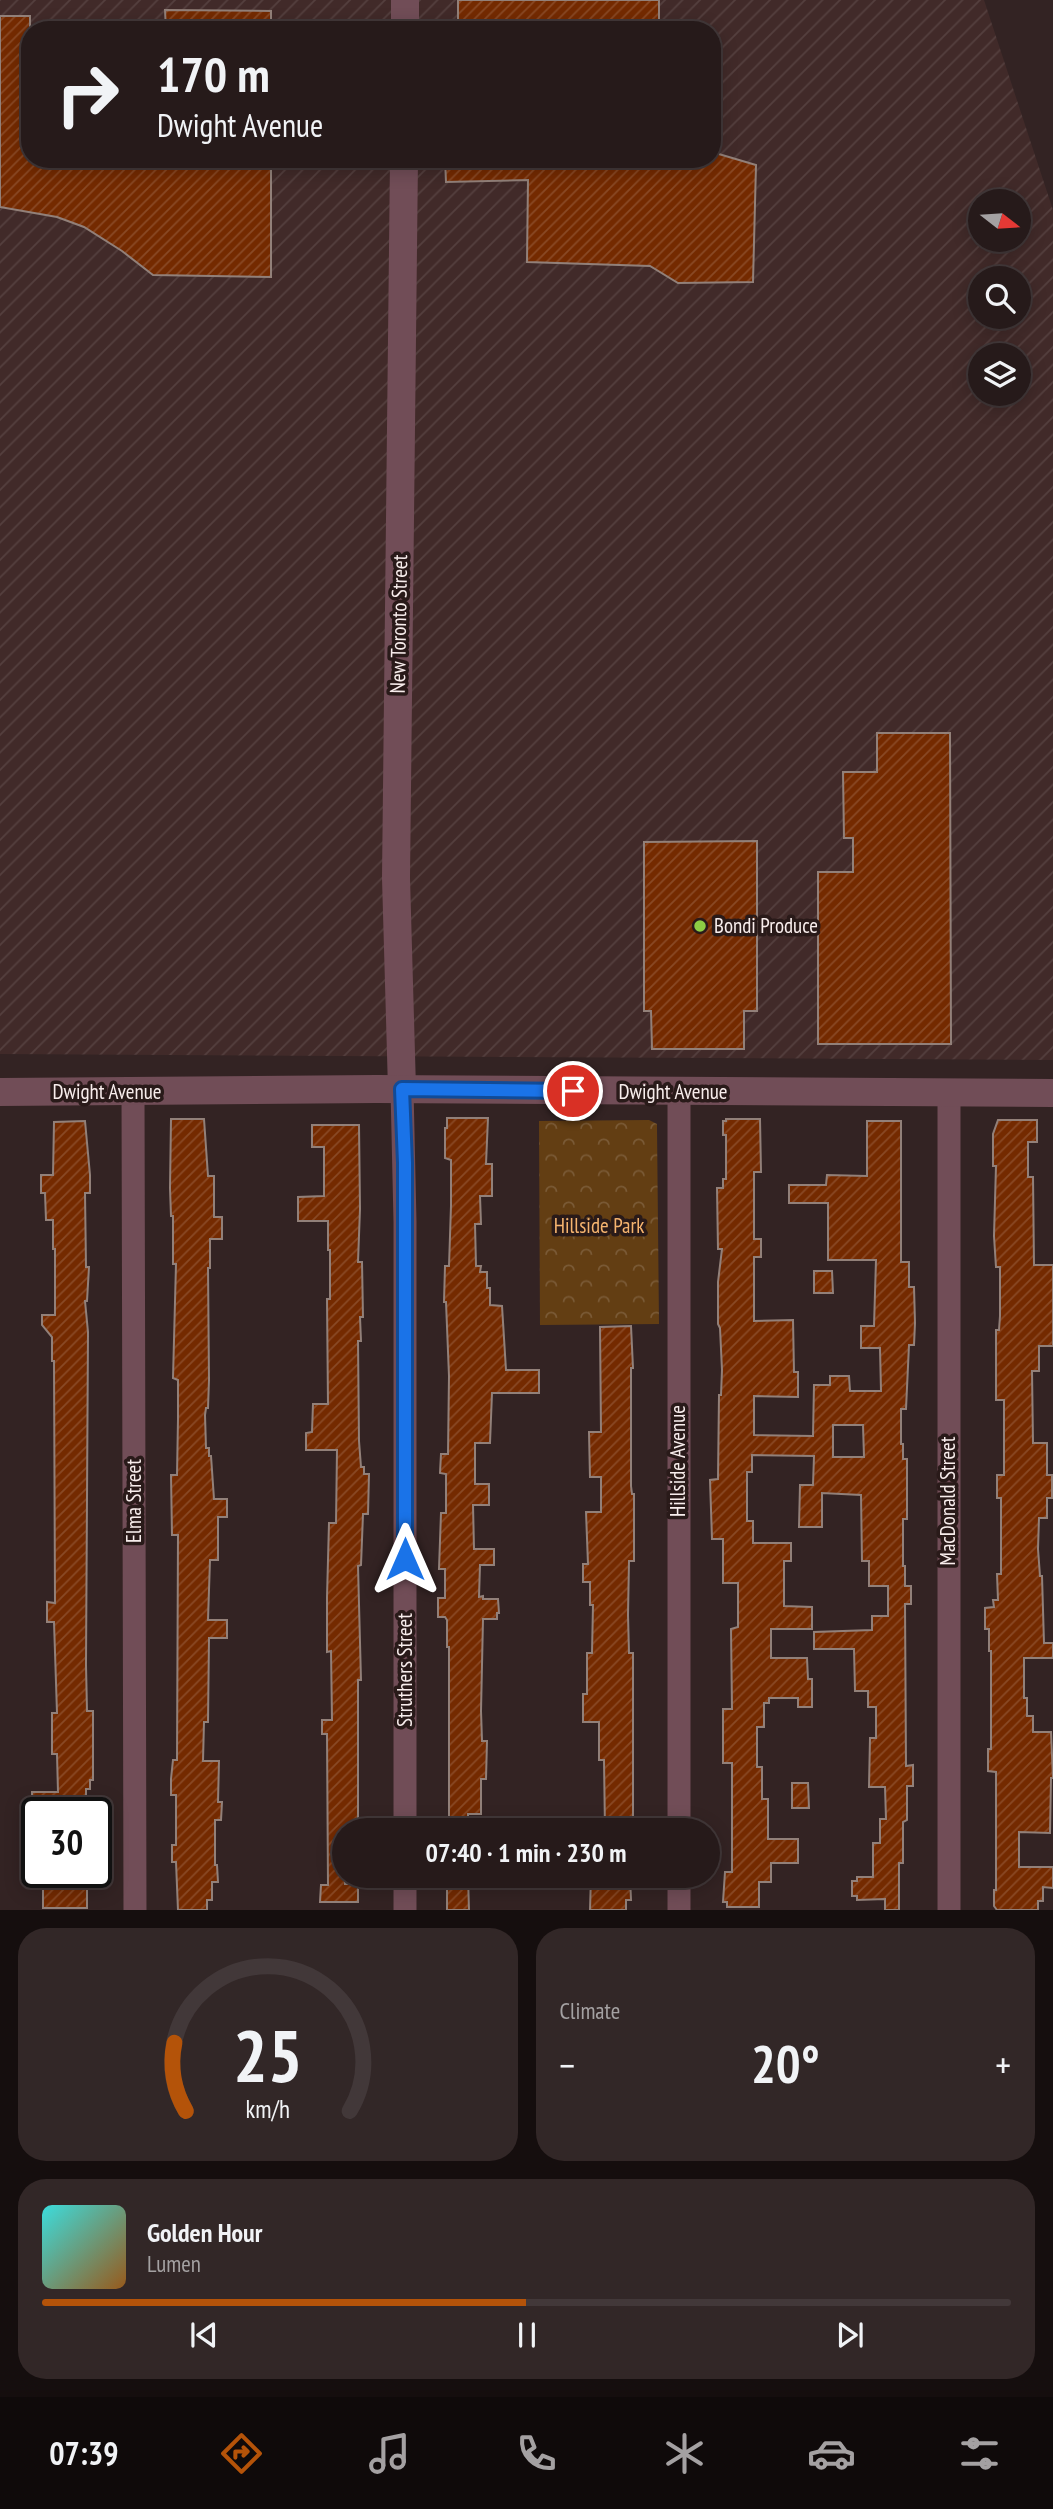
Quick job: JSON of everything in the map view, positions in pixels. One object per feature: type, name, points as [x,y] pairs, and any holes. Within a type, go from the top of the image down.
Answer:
[{"type":"street","points":[[405,0],[405,21]]},
{"type":"street","name":"New Toronto Street","points":[[402,1089],[396,878],[404,168]]},
{"type":"street","name":"Dwight Avenue","points":[[0,1092],[402,1089],[1053,1093]]},
{"type":"street","name":"Struthers Street","points":[[402,1089],[405,1163],[405,1818]]},
{"type":"street","name":"Elma Street","points":[[133,1092],[135,1910]]},
{"type":"street","name":"Hillside Avenue","points":[[679,1092],[679,1818]]},
{"type":"street","name":"MacDonald Street","points":[[949,1092],[949,1910]]},
{"type":"street","points":[[405,1888],[405,1910]]},
{"type":"street","points":[[679,1888],[679,1910]]},
{"type":"shaded area","points":[[0,0],[984,0],[1053,210],[1053,1060],[0,1054]]},
{"type":"green space","name":"Hillside Park","points":[[649,1120],[657,1124],[659,1324],[540,1325],[539,1121]]},
{"type":"building","points":[[458,0],[659,0],[659,21],[458,21]]},
{"type":"building","points":[[165,10],[271,11],[271,21],[166,21]]},
{"type":"building","points":[[0,16],[30,16],[30,21],[21,21],[21,168],[271,168],[271,277],[153,275],[84,227],[57,217],[0,207]]},
{"type":"building","points":[[721,155],[756,165],[753,282],[678,283],[650,266],[527,262],[528,180],[446,182],[445,168],[721,168]]},
{"type":"building","points":[[877,733],[950,733],[951,1044],[818,1044],[818,872],[853,872],[853,838],[844,838],[843,772],[877,772]]},
{"type":"building","name":"Bondi Produce","points":[[757,841],[757,1011],[744,1011],[744,1049],[652,1049],[651,1011],[644,1011],[644,842]]},
{"type":"building","points":[[447,1118],[488,1118],[486,1164],[492,1164],[492,1196],[480,1196],[481,1224],[475,1224],[476,1266],[481,1266],[480,1272],[487,1272],[490,1305],[502,1306],[506,1370],[539,1370],[539,1393],[492,1393],[490,1443],[475,1443],[475,1484],[489,1484],[489,1505],[473,1505],[474,1549],[494,1549],[494,1565],[480,1565],[479,1597],[498,1599],[499,1613],[497,1619],[483,1619],[481,1711],[482,1741],[487,1741],[486,1779],[481,1779],[481,1814],[468,1814],[468,1818],[449,1818],[449,1647],[447,1620],[445,1617],[438,1617],[438,1598],[445,1598],[445,1569],[439,1569],[441,1513],[446,1513],[446,1474],[440,1473],[441,1454],[448,1454],[449,1376],[444,1302],[445,1266],[449,1266],[451,1160],[445,1158]]},
{"type":"building","points":[[171,1119],[204,1119],[208,1176],[214,1176],[214,1217],[222,1217],[222,1239],[210,1239],[209,1380],[208,1408],[205,1415],[206,1448],[209,1448],[211,1456],[214,1499],[227,1499],[227,1517],[218,1517],[218,1560],[210,1560],[208,1620],[227,1620],[227,1638],[209,1638],[208,1722],[204,1722],[203,1761],[219,1761],[218,1802],[222,1802],[221,1820],[215,1820],[215,1865],[218,1882],[212,1882],[212,1900],[207,1900],[207,1910],[178,1910],[176,1862],[172,1862],[172,1845],[176,1845],[176,1795],[171,1795],[171,1779],[173,1760],[177,1760],[178,1535],[172,1535],[171,1475],[177,1475],[178,1380],[173,1378],[176,1264],[173,1264],[170,1188]]},
{"type":"building","points":[[760,1119],[761,1172],[754,1172],[754,1239],[761,1239],[761,1257],[754,1257],[754,1321],[793,1320],[794,1372],[798,1372],[798,1397],[754,1396],[754,1435],[813,1436],[814,1385],[830,1385],[830,1376],[849,1376],[850,1391],[881,1391],[880,1348],[861,1348],[861,1326],[874,1326],[876,1260],[828,1260],[828,1203],[789,1203],[789,1185],[826,1185],[827,1175],[867,1176],[867,1121],[901,1121],[901,1262],[909,1262],[909,1287],[914,1287],[915,1323],[914,1345],[909,1345],[906,1409],[901,1409],[901,1444],[903,1459],[907,1459],[907,1519],[903,1519],[903,1566],[905,1586],[911,1586],[911,1604],[905,1604],[906,1766],[913,1765],[913,1786],[907,1786],[907,1820],[903,1822],[903,1863],[899,1863],[899,1910],[885,1910],[885,1899],[857,1900],[857,1896],[852,1896],[852,1881],[857,1881],[857,1877],[873,1877],[873,1843],[880,1843],[880,1819],[886,1819],[885,1787],[869,1787],[870,1738],[876,1738],[876,1707],[868,1707],[868,1691],[855,1691],[854,1649],[814,1649],[814,1632],[872,1630],[872,1616],[888,1616],[888,1586],[869,1586],[869,1561],[862,1561],[861,1495],[822,1493],[822,1527],[799,1527],[800,1485],[813,1485],[814,1456],[752,1455],[752,1472],[747,1472],[747,1521],[753,1521],[753,1543],[791,1543],[791,1561],[784,1561],[784,1606],[812,1607],[812,1629],[771,1629],[771,1658],[807,1658],[808,1679],[812,1679],[812,1707],[798,1707],[798,1698],[769,1698],[769,1703],[764,1703],[764,1727],[757,1727],[757,1767],[762,1767],[762,1799],[768,1799],[768,1839],[798,1839],[798,1863],[771,1863],[771,1882],[759,1882],[759,1907],[727,1907],[727,1902],[723,1902],[725,1872],[732,1872],[732,1763],[723,1763],[723,1709],[732,1709],[731,1629],[738,1627],[738,1583],[723,1583],[723,1539],[712,1539],[710,1480],[718,1479],[722,1370],[718,1282],[722,1249],[718,1249],[717,1188],[723,1188],[723,1179],[726,1179],[726,1135],[723,1135],[723,1121]],"holes":[[[833,1425],[863,1425],[864,1457],[833,1457]]]},
{"type":"building","points":[[998,1120],[1037,1120],[1037,1142],[1028,1142],[1028,1177],[1033,1177],[1034,1265],[1053,1265],[1053,1346],[1039,1346],[1039,1371],[1032,1371],[1033,1443],[1047,1443],[1047,1475],[1052,1475],[1052,1498],[1047,1498],[1047,1518],[1039,1518],[1038,1549],[1042,1576],[1044,1643],[1053,1643],[1053,1658],[1024,1658],[1027,1716],[1033,1716],[1033,1732],[1051,1732],[1053,1778],[1050,1833],[1019,1832],[1019,1867],[1053,1867],[1053,1888],[1043,1887],[1043,1901],[1038,1901],[1038,1910],[997,1910],[994,1906],[996,1772],[988,1771],[988,1749],[991,1749],[991,1651],[989,1629],[985,1629],[985,1608],[994,1607],[993,1600],[998,1600],[997,1574],[1001,1574],[1001,1498],[997,1498],[997,1475],[1004,1475],[1004,1400],[996,1400],[996,1330],[999,1330],[1000,1316],[1000,1267],[996,1267],[994,1236],[996,1166],[993,1166],[993,1134]]},
{"type":"building","points":[[85,1121],[90,1175],[90,1193],[85,1193],[86,1267],[89,1267],[85,1301],[88,1332],[86,1665],[87,1711],[93,1711],[93,1780],[90,1780],[90,1789],[86,1789],[86,1797],[32,1797],[32,1792],[58,1792],[57,1754],[52,1754],[52,1713],[57,1713],[54,1622],[47,1622],[47,1602],[55,1603],[54,1361],[52,1337],[42,1325],[42,1315],[55,1315],[55,1249],[53,1220],[46,1220],[45,1193],[41,1193],[41,1175],[53,1175],[54,1122]]},
{"type":"building","points":[[312,1125],[359,1125],[358,1262],[362,1262],[363,1317],[360,1317],[361,1341],[358,1341],[359,1441],[361,1467],[364,1467],[364,1474],[369,1474],[368,1514],[363,1514],[361,1565],[358,1566],[361,1680],[358,1680],[358,1818],[332,1818],[332,1888],[358,1888],[358,1902],[320,1902],[321,1885],[328,1885],[327,1734],[322,1734],[322,1720],[332,1720],[331,1651],[327,1652],[327,1597],[329,1523],[336,1523],[337,1450],[306,1450],[306,1433],[312,1432],[313,1404],[328,1404],[328,1221],[298,1221],[298,1197],[324,1196],[324,1147],[312,1147]]},
{"type":"building","points":[[814,1271],[832,1271],[833,1293],[814,1293]]},
{"type":"building","points":[[631,1326],[634,1561],[629,1561],[628,1615],[629,1653],[633,1653],[633,1818],[605,1818],[604,1760],[599,1760],[599,1722],[583,1722],[583,1694],[587,1694],[587,1653],[592,1653],[593,1605],[590,1605],[590,1582],[583,1582],[583,1564],[588,1564],[586,1512],[601,1512],[601,1477],[590,1477],[589,1432],[601,1432],[600,1327]]},
{"type":"building","points":[[792,1783],[808,1783],[809,1808],[792,1808]]},
{"type":"building","points":[[43,1888],[87,1888],[87,1908],[43,1908]]},
{"type":"building","points":[[447,1888],[468,1888],[469,1910],[447,1910]]},
{"type":"building","points":[[591,1888],[630,1888],[631,1900],[626,1900],[626,1910],[590,1910]]},
{"type":"place","name":"Bondi Produce","points":[[700,926]]},
{"type":"route","points":[[405,1559],[405,1163],[402,1089],[573,1091]]}]
